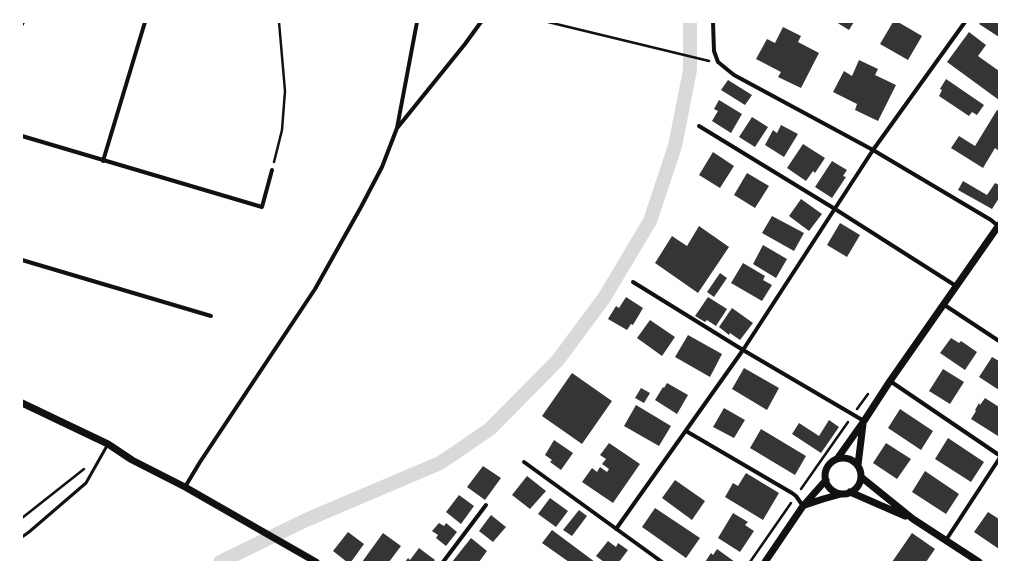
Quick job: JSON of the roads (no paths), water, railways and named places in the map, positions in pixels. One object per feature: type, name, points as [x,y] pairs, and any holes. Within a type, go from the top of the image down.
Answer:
[{"type":"street","points":[[103,161],[145,22]]},
{"type":"street","points":[[185,487],[315,289],[382,166],[398,128],[417,22]]},
{"type":"street","points":[[398,128],[481,22]]},
{"type":"street","points":[[713,22],[714,51],[718,62],[734,75],[873,150],[999,225],[837,459]]},
{"type":"street","points":[[616,529],[743,350],[873,150],[965,22]]},
{"type":"street","points":[[699,126],[835,209],[956,286]]},
{"type":"street","points":[[22,136],[262,207],[272,170]]},
{"type":"street","points":[[22,260],[211,316]]},
{"type":"street","points":[[633,282],[743,350],[864,421]]},
{"type":"street","points":[[943,304],[999,342]]},
{"type":"street","points":[[890,381],[999,455]]},
{"type":"street","points":[[22,403],[108,444],[132,460],[185,487],[314,562]]},
{"type":"street","points":[[858,465],[864,421]]},
{"type":"street","points":[[686,431],[792,493],[803,506]]},
{"type":"street","points":[[803,506],[847,493],[854,490],[858,486],[861,477],[860,469],[858,465],[849,458],[837,459],[829,465],[825,475],[828,486],[832,490],[838,493],[847,493],[912,519]]},
{"type":"street","points":[[946,540],[999,459]]},
{"type":"street","points":[[524,462],[662,562]]},
{"type":"street","points":[[861,477],[912,519],[979,562]]},
{"type":"street","points":[[765,562],[803,506],[826,480]]},
{"type":"street","points":[[443,562],[486,505]]},
{"type":"lane","points":[[22,537],[86,483],[108,444]]},
{"type":"waterway","points":[[220,562],[306,520],[440,463],[490,429],[558,360],[604,298],[650,221],[675,146],[690,70],[690,22]]}]
